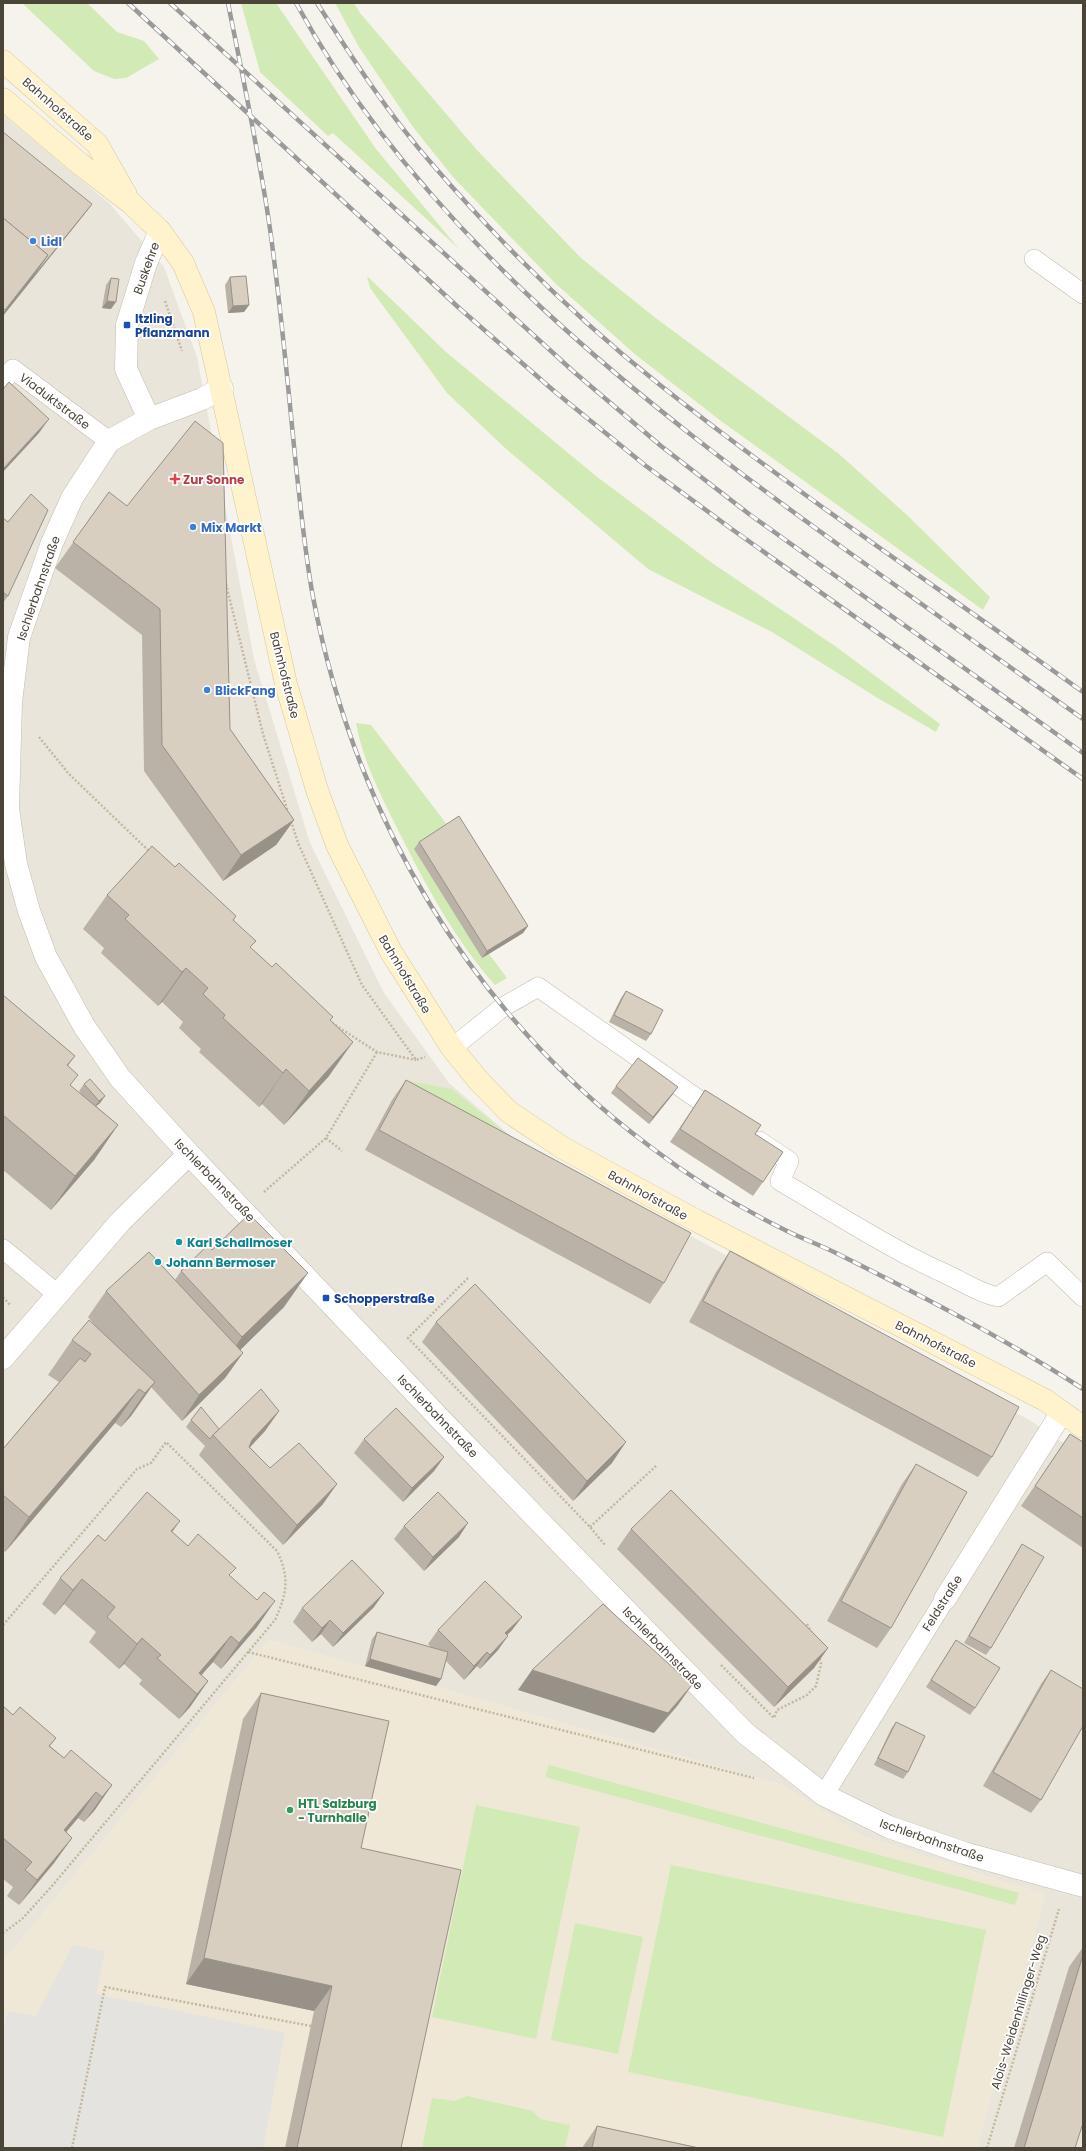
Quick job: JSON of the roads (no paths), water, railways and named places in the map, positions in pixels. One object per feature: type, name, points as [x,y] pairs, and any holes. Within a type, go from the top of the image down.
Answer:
[{"type":"main road","name":"Bahnhofstraße","points":[[3,61],[97,144],[131,203]]},
{"type":"main road","name":"Bahnhofstraße","points":[[3,99],[80,164],[131,203],[160,231],[183,263],[204,312],[222,388],[286,684],[317,790],[337,845],[390,952],[452,1048],[478,1080],[509,1112],[562,1148],[697,1221],[1038,1397],[1083,1426]]},
{"type":"street","name":"Buskehre","points":[[149,419],[126,369],[127,326],[146,263],[160,231]]},
{"type":"street","name":"Ischlerbahnstraße","points":[[222,388],[202,399],[149,419],[109,441],[72,498],[52,543],[19,637],[7,698],[8,808],[16,864],[29,911],[46,957],[84,1026],[120,1078],[189,1154],[445,1424],[745,1733],[824,1795],[888,1827],[964,1853],[1075,1884]]},
{"type":"street","points":[[3,1358],[120,1222],[189,1154]]},
{"type":"street","name":"Feldstraße","points":[[945,1599],[1062,1412]]},
{"type":"lane","points":[[1034,259],[1083,294]]},
{"type":"lane","name":"Viaduktstraße","points":[[3,381],[13,369],[109,441]]},
{"type":"lane","points":[[452,1048],[503,1007],[538,987],[660,1074],[789,1161],[780,1181],[923,1264],[986,1295],[998,1297],[1047,1262],[1083,1297]]},
{"type":"lane","points":[[3,1249],[57,1294]]},
{"type":"lane","name":"Feldstraße","points":[[824,1795],[945,1599]]},
{"type":"railway","points":[[128,3],[458,307],[554,391],[646,466],[733,530],[1083,779]]},
{"type":"railway","points":[[170,3],[574,372],[661,446],[749,514],[1083,753]]},
{"type":"railway","points":[[228,3],[266,201],[281,317],[303,532],[313,597],[332,678],[358,757],[391,833],[430,905],[476,973],[529,1036],[587,1095],[668,1160],[718,1193],[752,1213],[793,1234],[836,1253],[930,1301],[1023,1352],[1083,1389]]},
{"type":"railway","points":[[296,3],[347,86],[406,165],[471,238],[542,308],[616,374],[693,436],[850,553],[1083,719]]},
{"type":"railway","points":[[317,3],[386,106],[416,145],[485,223],[570,308],[629,360],[764,465],[1083,692]]},
{"type":"place","name":"Lidl","points":[[33,241]]},
{"type":"place","name":"Itzling Pflanzmann","points":[[127,325]]},
{"type":"place","name":"Zur Sonne","points":[[175,479]]},
{"type":"place","name":"Mix Markt","points":[[193,527]]},
{"type":"place","name":"BlickFang","points":[[207,690]]},
{"type":"place","name":"Karl Schallmoser","points":[[179,1242]]},
{"type":"place","name":"Johann Bermoser","points":[[158,1262]]},
{"type":"place","name":"Schopperstraße","points":[[326,1298]]},
{"type":"place","name":"HTL Salzburg - Turnhalle","points":[[290,1810]]}]
